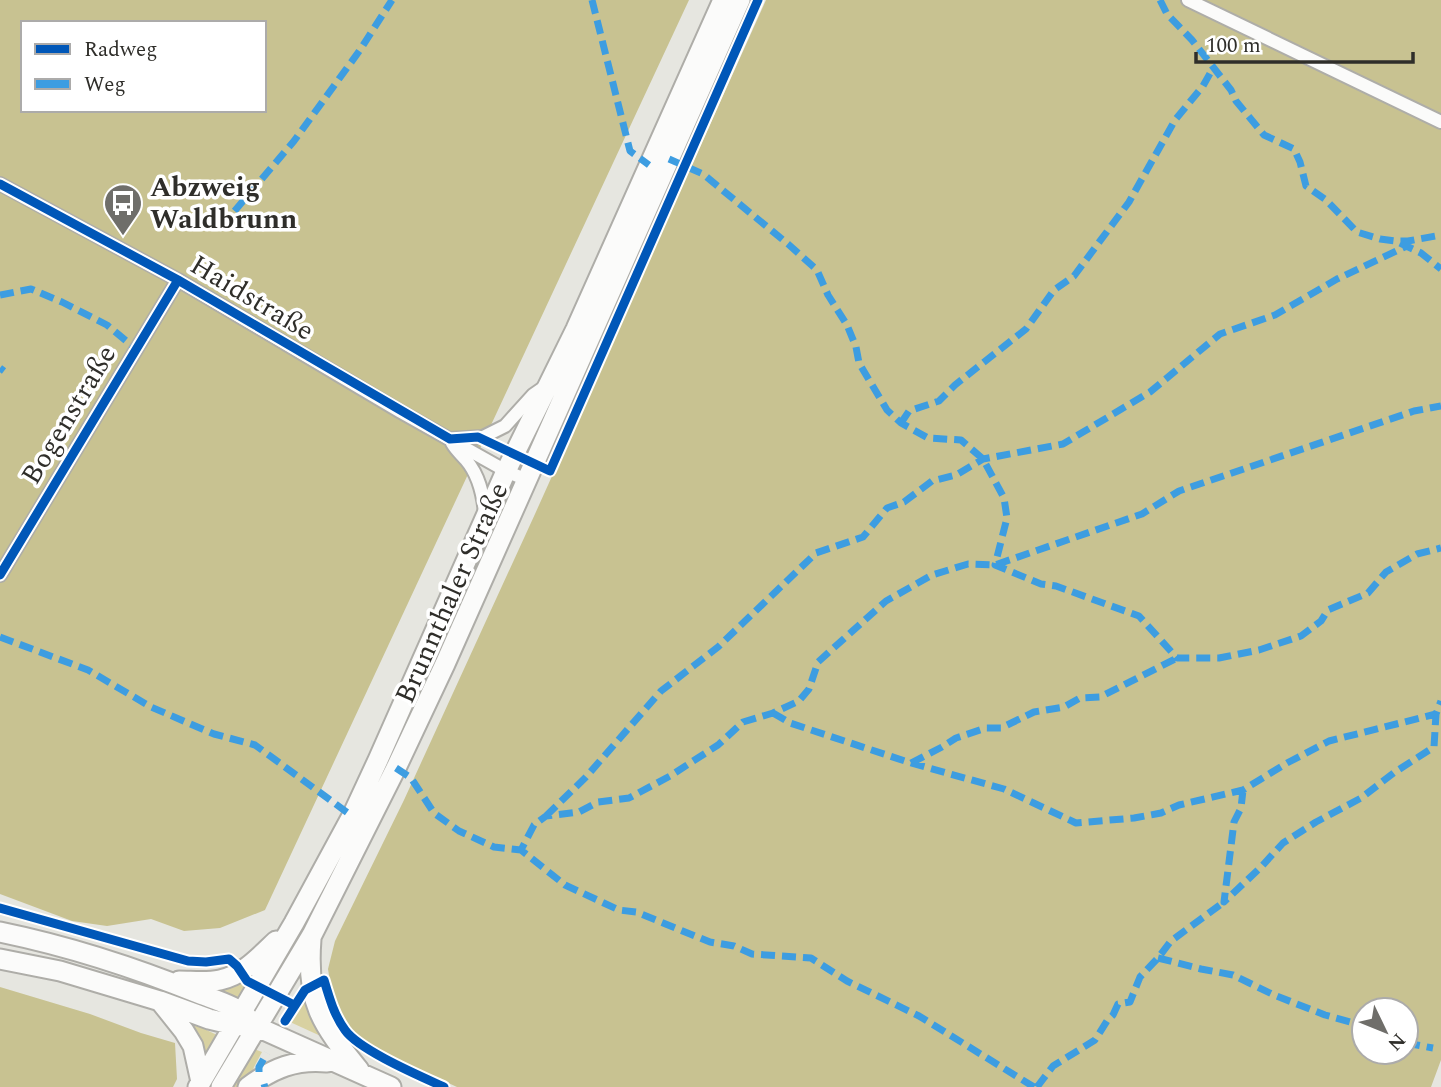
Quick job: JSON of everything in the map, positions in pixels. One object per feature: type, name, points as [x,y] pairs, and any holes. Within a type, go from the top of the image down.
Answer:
[{"type":"main road","name":"Brunnthaler Straße","points":[[199,1085],[294,923],[368,782],[506,471],[576,330],[723,0]]},
{"type":"main road","name":"Brunnthaler Straße","points":[[221,1087],[312,935],[396,768],[445,664],[740,0]]},
{"type":"main road","points":[[170,981],[219,980],[240,972],[262,955],[294,923]]},
{"type":"main road","points":[[0,932],[63,947],[170,981],[238,1018],[391,1087]]},
{"type":"main road","points":[[312,935],[311,986],[316,1006],[331,1035],[362,1074]]},
{"type":"main road","points":[[0,960],[60,971],[160,1001],[209,1019],[238,1018]]},
{"type":"main road","points":[[160,1001],[193,1046],[199,1085]]},
{"type":"main road","points":[[248,1087],[294,1063],[339,1063]]},
{"type":"street","points":[[1188,0],[1441,122]]},
{"type":"street","name":"Haidstraße","points":[[0,184],[178,280],[401,412],[527,480]]},
{"type":"street","name":"Bogenstraße","points":[[0,575],[178,280]]},
{"type":"street","points":[[450,439],[483,437],[506,426],[533,395],[548,385]]},
{"type":"street","name":"Haidstraße","points":[[450,439],[477,478],[485,518]]},
{"type":"shaded area","points":[[0,0],[689,0],[265,910],[220,928],[184,931],[151,919],[107,926],[72,921],[0,894]]},
{"type":"shaded area","points":[[748,0],[755,0],[684,160],[680,154]]},
{"type":"shaded area","points":[[766,0],[1441,0],[1441,1060],[1431,1087],[457,1087],[364,1044],[339,1017],[333,1000],[328,969],[335,941],[404,800]]},
{"type":"shaded area","points":[[320,891],[324,893],[273,992],[267,989]]},
{"type":"shaded area","points":[[240,978],[249,988],[242,1001],[212,988]]},
{"type":"shaded area","points":[[0,987],[175,1043],[177,1079],[173,1087],[0,1087]]},
{"type":"shaded area","points":[[305,994],[325,1038],[290,1022]]},
{"type":"shaded area","points":[[194,1024],[219,1036],[205,1057],[202,1042],[192,1027]]},
{"type":"shaded area","points":[[254,1049],[262,1052],[252,1074],[237,1087],[231,1087]]},
{"type":"marked path","points":[[221,227],[294,141],[360,50],[392,0]]},
{"type":"marked path","points":[[592,0],[630,151],[649,165]]},
{"type":"marked path","points":[[1160,0],[1167,14],[1192,40],[1264,135],[1294,149],[1306,186],[1326,200],[1357,232],[1396,241],[1441,235]]},
{"type":"marked path","points":[[901,423],[909,411],[939,401],[955,385],[1026,329],[1054,290],[1074,276],[1129,202],[1175,120],[1203,86],[1213,68]]},
{"type":"marked path","points":[[669,159],[703,174],[817,270],[828,295],[847,325],[859,363],[887,410],[901,423],[928,438],[961,440],[983,459],[1004,498],[1007,518],[995,565],[1041,584],[1056,586],[1139,616],[1177,658],[1219,658],[1259,650],[1301,636],[1321,621],[1328,610],[1368,593],[1386,572],[1417,554],[1441,548]]},
{"type":"marked path","points":[[1400,243],[1421,253],[1441,269]]},
{"type":"marked path","points":[[546,816],[586,777],[661,691],[718,647],[816,553],[863,537],[887,508],[904,502],[932,481],[956,475],[983,459],[1063,444],[1150,392],[1220,334],[1275,315],[1337,279],[1407,246]]},
{"type":"marked path","points":[[0,295],[31,289],[107,325],[136,349]]},
{"type":"marked path","points":[[0,368],[4,371]]},
{"type":"marked path","points":[[1034,1087],[919,1016],[847,981],[811,958],[752,954],[734,946],[710,942],[636,912],[619,910],[565,885],[521,850],[534,825],[546,816],[579,812],[598,802],[629,798],[718,745],[743,722],[773,713],[799,701],[809,689],[818,662],[886,601],[932,575],[968,564],[995,565],[1142,514],[1179,491],[1414,411],[1441,406]]},
{"type":"marked path","points":[[0,637],[88,670],[151,707],[214,734],[255,745],[352,816]]},
{"type":"marked path","points":[[911,763],[956,738],[986,728],[1001,728],[1034,712],[1064,707],[1080,698],[1100,697],[1177,658]]},
{"type":"marked path","points":[[1243,790],[1241,808],[1234,822],[1224,902],[1283,843],[1361,798],[1434,747],[1436,714],[1441,701]]},
{"type":"marked path","points":[[773,713],[790,723],[911,763],[1004,789],[1076,823],[1161,813],[1179,805],[1243,790],[1329,741],[1436,714]]},
{"type":"marked path","points":[[396,768],[411,778],[434,813],[459,831],[494,847],[521,850]]},
{"type":"marked path","points":[[1037,1087],[1053,1066],[1095,1040],[1118,1004],[1130,1002],[1140,977],[1171,941],[1224,902]]},
{"type":"marked path","points":[[1158,958],[1233,975],[1274,995],[1350,1022]]},
{"type":"marked path","points":[[1420,1046],[1433,1048]]},
{"type":"marked path","points":[[259,1072],[267,1053]]},
{"type":"cycle path","points":[[0,184],[178,280],[450,439],[478,437],[550,471],[758,0]]},
{"type":"cycle path","points":[[0,575],[178,280]]},
{"type":"cycle path","points":[[0,908],[188,961],[229,959],[247,981],[294,1005]]},
{"type":"cycle path","points":[[285,1021],[305,990],[324,980],[332,1006],[352,1038],[391,1062],[444,1087]]},
{"type":"place","name":"Abzweig Waldbrunn","points":[[123,237]]}]
